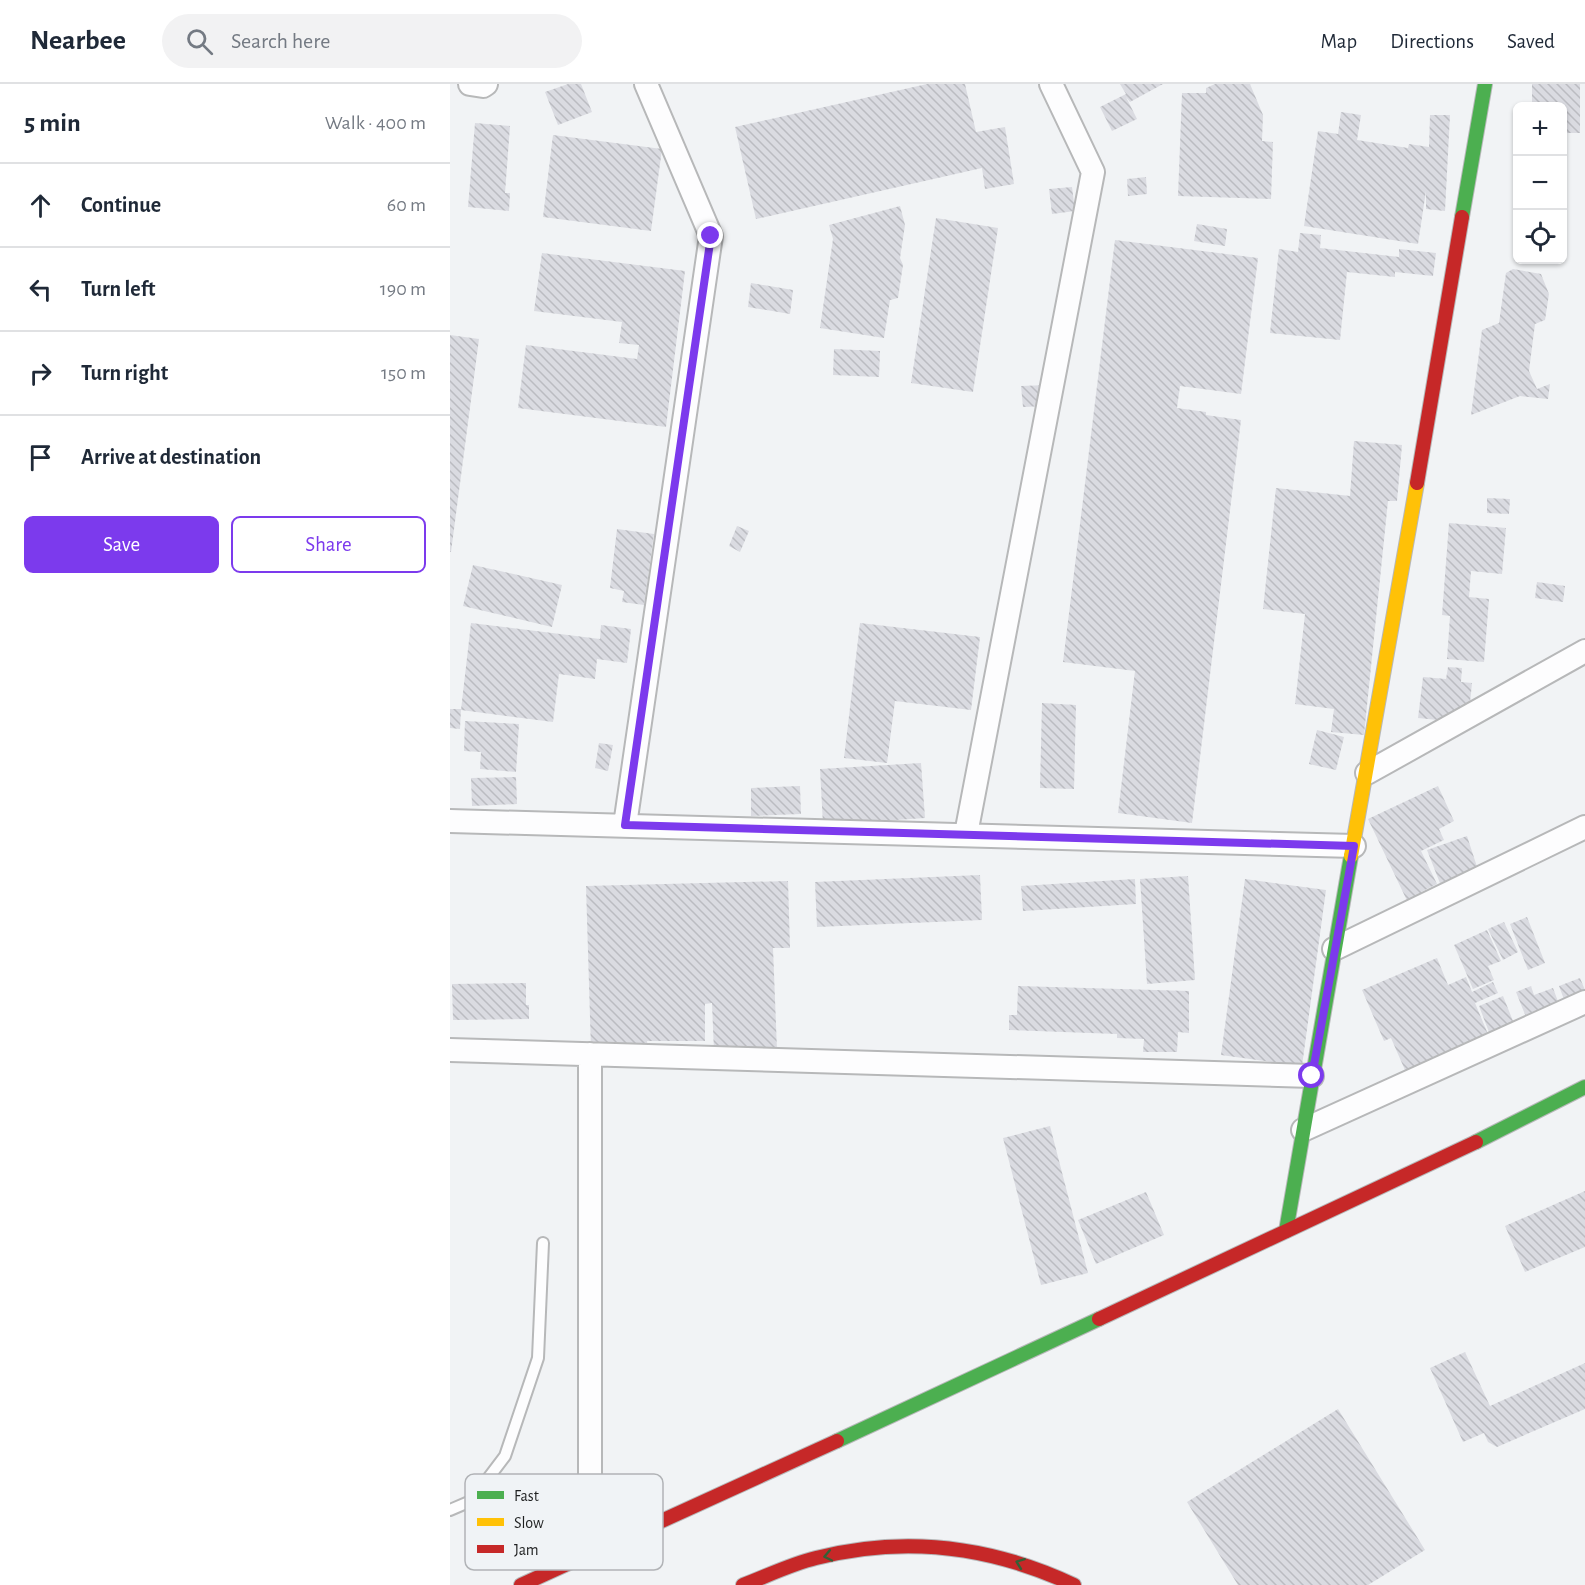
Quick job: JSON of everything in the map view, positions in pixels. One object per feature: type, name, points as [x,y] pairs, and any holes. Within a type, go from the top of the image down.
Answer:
[{"type":"main road","points":[[1286,1231],[1334,949],[1368,773],[1485,84]]},
{"type":"main road","points":[[663,1520],[1490,1136],[1585,1087]]},
{"type":"main road","points":[[743,1585],[814,1559],[871,1547],[913,1545],[963,1548],[1010,1559],[1074,1585]]},
{"type":"main road","points":[[521,1585],[554,1570]]},
{"type":"street","points":[[470,84],[483,86],[486,84]]},
{"type":"street","points":[[625,825],[711,236],[646,84]]},
{"type":"street","points":[[966,834],[1093,172],[1051,84]]},
{"type":"street","points":[[1368,773],[1585,651]]},
{"type":"street","points":[[450,821],[1354,846]]},
{"type":"street","points":[[1334,949],[1585,827]]},
{"type":"street","points":[[1303,1130],[1585,1002]]},
{"type":"street","points":[[450,1050],[1312,1076]]},
{"type":"street","points":[[590,1054],[590,1474]]},
{"type":"lane","points":[[491,1474],[505,1456],[538,1358],[543,1243]]},
{"type":"lane","points":[[450,1510],[465,1504]]},
{"type":"building","points":[[568,84],[581,84],[592,112],[558,125],[545,92]]},
{"type":"building","points":[[927,84],[965,84],[976,132],[1005,127],[1014,184],[985,189],[982,168],[756,219],[735,127]]},
{"type":"building","points":[[1120,84],[1163,84],[1130,102],[1126,97],[1137,119],[1112,131],[1100,107],[1126,94]]},
{"type":"building","points":[[1215,84],[1250,84],[1263,115],[1262,141],[1273,142],[1271,199],[1178,196],[1182,93],[1206,93],[1206,88]]},
{"type":"building","points":[[1532,84],[1580,84],[1580,133],[1567,133],[1567,102],[1532,102]]},
{"type":"building","points":[[1341,112],[1361,115],[1357,140],[1408,148],[1409,144],[1429,147],[1430,115],[1450,115],[1445,211],[1426,209],[1426,191],[1418,244],[1304,226],[1318,131],[1338,134]]},
{"type":"building","points":[[475,123],[510,126],[505,193],[510,193],[509,211],[468,207]]},
{"type":"building","points":[[553,135],[662,149],[651,231],[543,217]]},
{"type":"building","points":[[1146,177],[1147,194],[1128,196],[1127,179]]},
{"type":"building","points":[[1072,187],[1075,211],[1052,214],[1049,189]]},
{"type":"building","points":[[900,206],[905,225],[900,258],[903,265],[898,298],[890,300],[884,338],[820,328],[833,239],[829,225]]},
{"type":"building","points":[[936,218],[998,228],[973,392],[911,383]]},
{"type":"building","points":[[1197,224],[1227,229],[1225,246],[1194,241]]},
{"type":"building","points":[[1300,233],[1321,235],[1320,248],[1399,257],[1399,249],[1436,253],[1433,276],[1395,272],[1395,277],[1347,272],[1340,340],[1270,333],[1279,249],[1298,252]]},
{"type":"building","points":[[1115,240],[1258,258],[1241,394],[1180,386],[1177,408],[1241,420],[1192,823],[1118,813],[1135,671],[1063,662]]},
{"type":"building","points":[[542,253],[685,271],[666,427],[518,408],[526,345],[637,359],[639,345],[619,343],[622,322],[534,311]]},
{"type":"building","points":[[1513,269],[1541,274],[1549,294],[1545,320],[1535,324],[1529,371],[1537,389],[1550,384],[1548,399],[1520,396],[1471,415],[1482,330],[1499,323],[1506,273]]},
{"type":"building","points":[[751,283],[793,290],[790,314],[748,307]]},
{"type":"building","points":[[450,335],[479,339],[451,552],[450,552]]},
{"type":"building","points":[[834,349],[880,351],[879,377],[833,375]]},
{"type":"building","points":[[1047,385],[1048,406],[1023,407],[1021,386]]},
{"type":"building","points":[[1354,441],[1402,445],[1397,501],[1388,501],[1364,735],[1331,732],[1334,709],[1295,704],[1305,614],[1263,609],[1276,488],[1350,496]]},
{"type":"building","points":[[1487,498],[1510,499],[1509,514],[1487,513]]},
{"type":"building","points":[[1449,523],[1506,528],[1502,574],[1471,571],[1469,597],[1489,599],[1484,662],[1447,659],[1450,616],[1442,615]]},
{"type":"building","points":[[737,526],[749,531],[740,552],[729,546]]},
{"type":"building","points":[[617,529],[654,534],[644,605],[622,602],[624,591],[610,588]]},
{"type":"building","points":[[473,565],[562,585],[552,627],[463,606]]},
{"type":"building","points":[[1537,582],[1565,586],[1563,602],[1535,598]]},
{"type":"building","points":[[471,623],[600,639],[601,625],[631,629],[627,663],[597,659],[595,679],[559,674],[553,722],[461,710]]},
{"type":"building","points":[[860,623],[980,637],[971,710],[895,701],[887,763],[844,758]]},
{"type":"building","points":[[1448,667],[1462,668],[1461,682],[1472,683],[1468,723],[1418,718],[1423,677],[1446,679]]},
{"type":"building","points":[[1042,703],[1076,705],[1074,789],[1040,788]]},
{"type":"building","points":[[450,709],[461,709],[460,729],[450,728]]},
{"type":"building","points":[[465,721],[519,724],[516,772],[480,769],[481,752],[464,751]]},
{"type":"building","points":[[1317,730],[1344,737],[1336,770],[1309,764]]},
{"type":"building","points":[[599,743],[613,745],[608,771],[595,768]]},
{"type":"building","points":[[921,763],[925,818],[823,825],[820,769]]},
{"type":"building","points":[[516,777],[517,804],[472,806],[471,778]]},
{"type":"building","points":[[800,786],[801,814],[751,816],[751,788]]},
{"type":"building","points":[[1438,786],[1454,821],[1439,829],[1444,840],[1421,851],[1437,884],[1421,892],[1426,902],[1411,909],[1368,819]]},
{"type":"building","points":[[1467,836],[1480,876],[1443,891],[1427,850]]},
{"type":"building","points":[[980,875],[982,920],[817,927],[815,882]]},
{"type":"building","points":[[1188,876],[1195,980],[1147,984],[1140,879]]},
{"type":"building","points":[[1135,879],[1136,904],[1023,911],[1021,886]]},
{"type":"building","points":[[1245,879],[1326,890],[1302,1066],[1221,1055]]},
{"type":"building","points":[[788,881],[790,948],[773,948],[777,1050],[714,1052],[712,1003],[705,1004],[705,1041],[647,1041],[648,1049],[591,1050],[586,886]]},
{"type":"building","points":[[1527,917],[1545,963],[1528,970],[1510,924]]},
{"type":"building","points":[[1504,922],[1518,952],[1503,960],[1488,929]]},
{"type":"building","points":[[1487,930],[1501,961],[1488,966],[1494,980],[1473,989],[1454,945]]},
{"type":"building","points":[[1437,958],[1448,985],[1466,977],[1472,992],[1493,982],[1498,993],[1475,1003],[1493,1046],[1408,1077],[1391,1038],[1384,1041],[1362,990]]},
{"type":"building","points":[[1580,978],[1585,990],[1585,1007],[1569,1013],[1559,986]]},
{"type":"building","points":[[526,983],[526,1005],[529,1005],[529,1019],[453,1020],[452,984]]},
{"type":"building","points":[[1018,986],[1189,991],[1189,1033],[1178,1032],[1177,1052],[1143,1052],[1144,1039],[1117,1038],[1117,1034],[1009,1030],[1009,1015],[1017,1015]]},
{"type":"building","points":[[1531,986],[1534,995],[1553,988],[1563,1015],[1530,1027],[1516,992]]},
{"type":"building","points":[[1503,996],[1517,1031],[1492,1040],[1479,1006]]},
{"type":"building","points":[[1050,1126],[1088,1273],[1041,1285],[1003,1138]]},
{"type":"building","points":[[1585,1191],[1585,1247],[1525,1272],[1505,1226]]},
{"type":"building","points":[[1146,1192],[1164,1235],[1096,1264],[1078,1220]]},
{"type":"building","points":[[1465,1352],[1490,1406],[1585,1363],[1585,1409],[1497,1447],[1488,1442],[1484,1433],[1463,1442],[1430,1368]]},
{"type":"building","points":[[1338,1409],[1425,1550],[1368,1585],[1238,1585],[1187,1502]]},
{"type":"traffic: fast","points":[[1462,217],[1485,84]]},
{"type":"traffic: fast","points":[[1286,1231],[1351,856]]},
{"type":"traffic: fast","points":[[1476,1142],[1585,1087]]},
{"type":"traffic: fast","points":[[837,1441],[1099,1319]]},
{"type":"traffic: slow","points":[[1351,856],[1417,483]]},
{"type":"traffic: jam","points":[[1417,483],[1462,217]]},
{"type":"traffic: jam","points":[[1099,1319],[1476,1142]]},
{"type":"traffic: jam","points":[[663,1520],[837,1441]]},
{"type":"traffic: jam","points":[[743,1585],[816,1558],[850,1551],[915,1546],[980,1553],[1011,1561],[1074,1585]]},
{"type":"traffic: jam","points":[[521,1585],[554,1570]]},
{"type":"route","points":[[711,236],[625,825],[1354,846],[1312,1076]]}]
